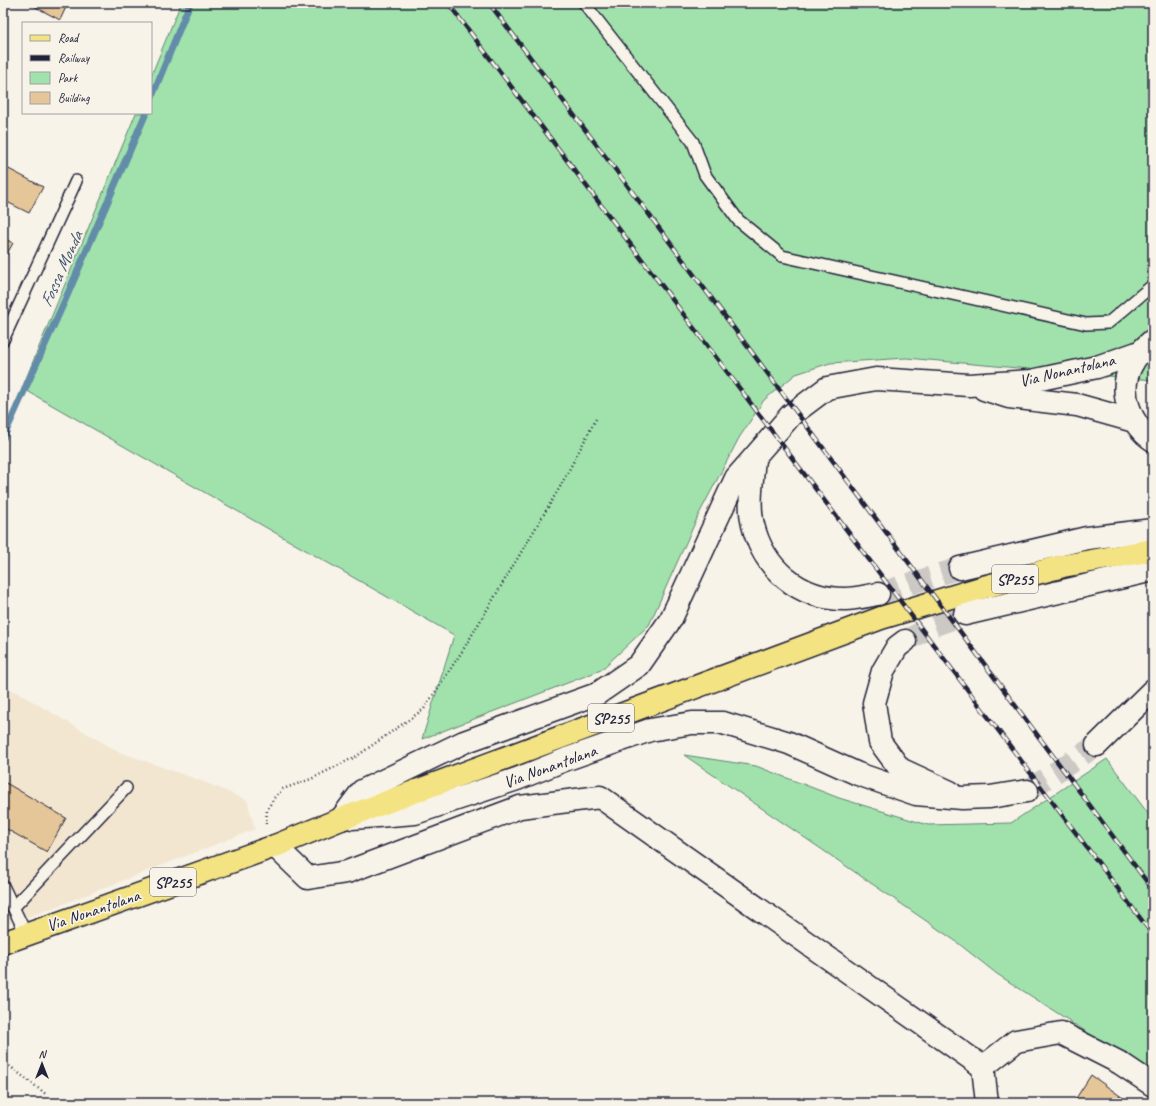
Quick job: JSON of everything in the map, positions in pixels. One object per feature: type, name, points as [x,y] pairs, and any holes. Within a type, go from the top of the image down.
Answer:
[{"type":"main road","name":"Via Nonantolana","points":[[341,819],[362,791],[464,742],[597,694],[639,665],[671,619],[736,478],[791,415],[827,388],[876,380],[969,385],[1030,381],[1096,367],[1146,346]]},
{"type":"main road","name":"Via Nonantolana","points":[[1146,346],[1130,367],[1126,386],[1127,404],[1134,422],[1146,436],[1153,440]]},
{"type":"main road","name":"Via Nonantolana","points":[[969,385],[1009,397],[1077,405],[1134,422]]},
{"type":"main road","points":[[754,459],[752,491],[753,524],[762,551],[784,579],[810,594],[845,599],[878,594]]},
{"type":"main road","points":[[960,568],[1087,538],[1153,530]]},
{"type":"main road","name":"Via Nonantolana","points":[[3,943],[275,846],[341,819],[881,618],[984,587],[1062,566],[1153,550]]},
{"type":"main road","points":[[965,614],[1153,570]]},
{"type":"main road","name":"Via Nonantolana","points":[[905,641],[897,647],[883,671],[874,703],[880,742],[900,769],[962,798]]},
{"type":"main road","points":[[1097,745],[1153,690]]},
{"type":"main road","name":"Via Nonantolana","points":[[341,819],[415,813],[517,779],[566,759],[650,730],[692,723],[723,723],[789,743],[858,774],[916,794],[962,798],[990,798],[1026,791]]},
{"type":"main road","points":[[275,846],[308,878],[347,872],[520,807],[600,798],[983,1067],[987,1103]]},
{"type":"main road","points":[[983,1067],[1016,1041],[1060,1033],[1120,1063],[1153,1084]]},
{"type":"lane","points":[[584,3],[693,142],[705,175],[738,220],[782,256],[1086,324],[1108,323],[1153,285]]},
{"type":"lane","points":[[3,340],[76,181]]},
{"type":"lane","points":[[13,908],[126,788]]},
{"type":"lane","points":[[3,886],[26,934]]},
{"type":"path","points":[[275,846],[266,823],[267,810],[283,789],[311,778],[357,756],[424,709],[467,644],[560,487],[597,417]]},
{"type":"path","points":[[3,1061],[47,1095]]},
{"type":"shaded area","points":[[3,684],[117,751],[207,783],[247,800],[255,829],[3,926]]},
{"type":"green space","points":[[181,3],[1153,3],[1153,380],[906,358],[830,363],[796,374],[764,400],[739,438],[698,516],[649,625],[601,670],[422,739],[454,635],[22,388],[136,114],[152,114],[152,74]]},
{"type":"green space","points":[[684,755],[756,766],[839,798],[928,825],[1011,823],[1107,759],[1153,820],[1153,1075],[997,974],[954,940]]},
{"type":"building","points":[[28,3],[68,3],[60,20]]},
{"type":"building","points":[[3,166],[43,187],[29,213],[3,200]]},
{"type":"building","points":[[3,238],[13,243],[3,261]]},
{"type":"building","points":[[6,783],[66,818],[47,852],[3,827],[3,788]]},
{"type":"building","points":[[1091,1075],[1130,1103],[1073,1103]]},
{"type":"waterway","name":"Fossa Monda","points":[[152,97],[190,3]]},
{"type":"waterway","name":"Fossa Monda","points":[[3,438],[66,298],[146,114]]},
{"type":"tunnel","points":[[878,594],[960,568]]},
{"type":"tunnel","points":[[905,641],[933,626],[965,614]]},
{"type":"tunnel","points":[[1027,791],[1097,745]]},
{"type":"railway","points":[[448,3],[1153,935]]},
{"type":"railway","points":[[489,3],[624,181],[1153,890]]}]
